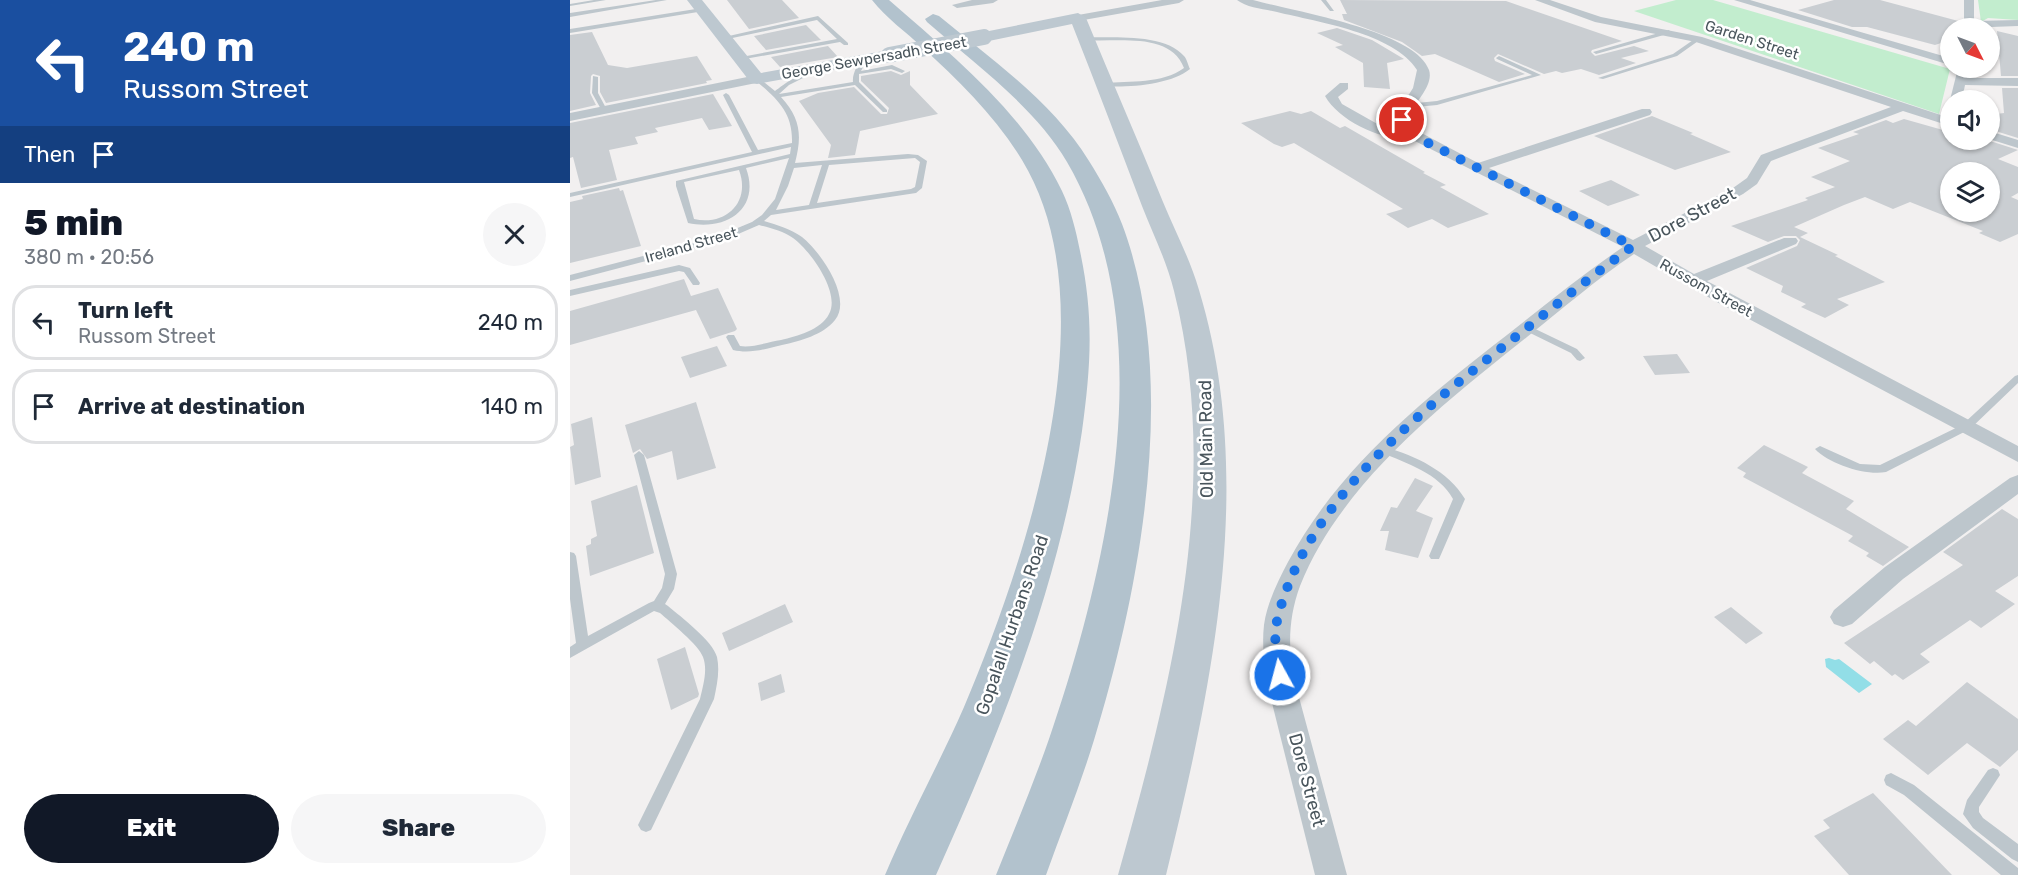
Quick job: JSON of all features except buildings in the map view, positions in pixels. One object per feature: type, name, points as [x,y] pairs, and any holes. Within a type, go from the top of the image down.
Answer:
[{"type":"main road","name":"Gopalall Hurbans Road","points":[[880,0],[1004,117],[1026,148],[1050,191],[1062,227],[1076,303],[1075,357],[1064,447],[1040,549],[1023,606],[976,729],[941,810],[909,875]]},
{"type":"main road","points":[[911,0],[1038,112],[1072,153],[1106,212],[1131,304],[1135,433],[1121,536],[1103,622],[1072,737],[1021,875]]},
{"type":"street","points":[[957,5],[993,0]]},
{"type":"street","name":"George Sewpersadh Street","points":[[570,117],[693,93],[745,65],[861,66],[889,55],[1179,0]]},
{"type":"street","points":[[1242,0],[1341,25],[1406,51],[1419,61],[1423,77],[1419,89],[1404,113],[1372,125]]},
{"type":"street","name":"Garden Street","points":[[1540,0],[1599,20],[1698,39],[1940,119]]},
{"type":"street","points":[[1739,0],[1940,59]]},
{"type":"street","points":[[1966,1],[1969,18]]},
{"type":"street","name":"Ireland Street","points":[[698,5],[745,65]]},
{"type":"street","name":"Old Main Road","points":[[1083,19],[1104,85],[1187,291],[1209,391],[1206,555],[1186,698],[1142,875]]},
{"type":"street","points":[[2000,24],[2018,23]]},
{"type":"street","points":[[1959,90],[1961,78]]},
{"type":"street","points":[[1961,81],[2018,82]]},
{"type":"street","points":[[1344,86],[1332,94],[1332,101],[1387,134],[1413,135]]},
{"type":"street","name":"Dore Street","points":[[1331,875],[1280,675],[1276,651],[1277,623],[1288,586],[1312,540],[1338,501],[1385,450],[1452,387],[1633,246],[1738,191],[1752,181],[1766,158],[1902,107]]},
{"type":"street","points":[[1475,168],[1646,112]]},
{"type":"street","name":"Russom Street","points":[[1404,113],[1406,130],[1413,135],[1633,246],[1693,281],[2018,455]]},
{"type":"street","points":[[2000,138],[2018,144]]},
{"type":"street","points":[[1693,281],[1790,241]]},
{"type":"street","points":[[1843,616],[1894,573],[2018,483]]},
{"type":"lane","points":[[570,5],[604,0]]},
{"type":"lane","points":[[570,13],[640,0]]},
{"type":"lane","points":[[570,13],[665,0]]},
{"type":"lane","points":[[1323,0],[1332,10]]},
{"type":"lane","points":[[570,31],[698,5]]},
{"type":"lane","points":[[723,38],[814,18],[823,20],[841,40],[745,65]]},
{"type":"lane","points":[[1083,19],[1175,49],[1186,64],[1187,69],[1184,72],[1171,77],[1104,85]]},
{"type":"lane","points":[[1596,52],[1669,33]]},
{"type":"lane","points":[[1601,78],[1676,55],[1698,39]]},
{"type":"lane","points":[[1404,113],[1538,75],[1498,58]]},
{"type":"lane","name":"Ireland Street","points":[[570,278],[719,239],[757,222],[770,213],[783,189],[794,155],[796,144],[794,122],[776,95],[745,65]]},
{"type":"lane","points":[[856,83],[861,66],[892,67],[903,71]]},
{"type":"lane","points":[[776,95],[801,76],[823,67]]},
{"type":"lane","points":[[595,77],[595,93],[604,110]]},
{"type":"lane","points":[[776,95],[856,83]]},
{"type":"lane","points":[[856,83],[885,111]]},
{"type":"lane","points":[[726,95],[756,153]]},
{"type":"lane","points":[[570,195],[796,144]]},
{"type":"lane","points":[[742,168],[747,184],[743,202],[735,213],[707,224],[692,221],[680,181],[794,155]]},
{"type":"lane","points":[[770,213],[913,191],[918,188],[924,161],[916,156],[908,156],[790,166]]},
{"type":"lane","points":[[812,207],[826,163]]},
{"type":"lane","points":[[730,337],[736,348],[746,350],[816,330],[828,323],[837,312],[837,304],[822,263],[803,242],[777,227],[757,222]]},
{"type":"lane","points":[[570,293],[679,268],[687,270],[696,283]]},
{"type":"lane","points":[[1527,328],[1574,351],[1580,358]]},
{"type":"lane","points":[[1820,449],[1871,471],[1882,469],[1966,427],[2018,378]]},
{"type":"lane","points":[[1385,450],[1446,480],[1455,489],[1459,499],[1435,556]]},
{"type":"lane","points":[[570,653],[651,608],[668,589],[671,574],[639,455]]},
{"type":"lane","points":[[570,556],[583,645]]},
{"type":"lane","points":[[646,825],[707,699],[712,678],[710,656],[702,645],[664,609],[651,608]]},
{"type":"lane","points":[[1993,775],[1972,805],[1971,814],[1978,823],[2018,854]]},
{"type":"lane","points":[[1891,780],[1909,790],[2014,875]]},
{"type":"green space","points":[[1676,0],[1713,0],[1940,66],[1940,78],[1948,78],[1945,90],[1940,90],[1939,114],[1634,11]]},
{"type":"green space","points":[[1978,0],[2018,0],[2018,20],[1980,18]]},
{"type":"water","points":[[1825,659],[1839,659],[1872,684],[1859,693],[1826,667]]},
{"type":"route","points":[[1280,675],[1276,651],[1277,623],[1288,586],[1312,540],[1338,501],[1380,454],[1452,387],[1633,246],[1420,139],[1406,130],[1402,120]]}]
